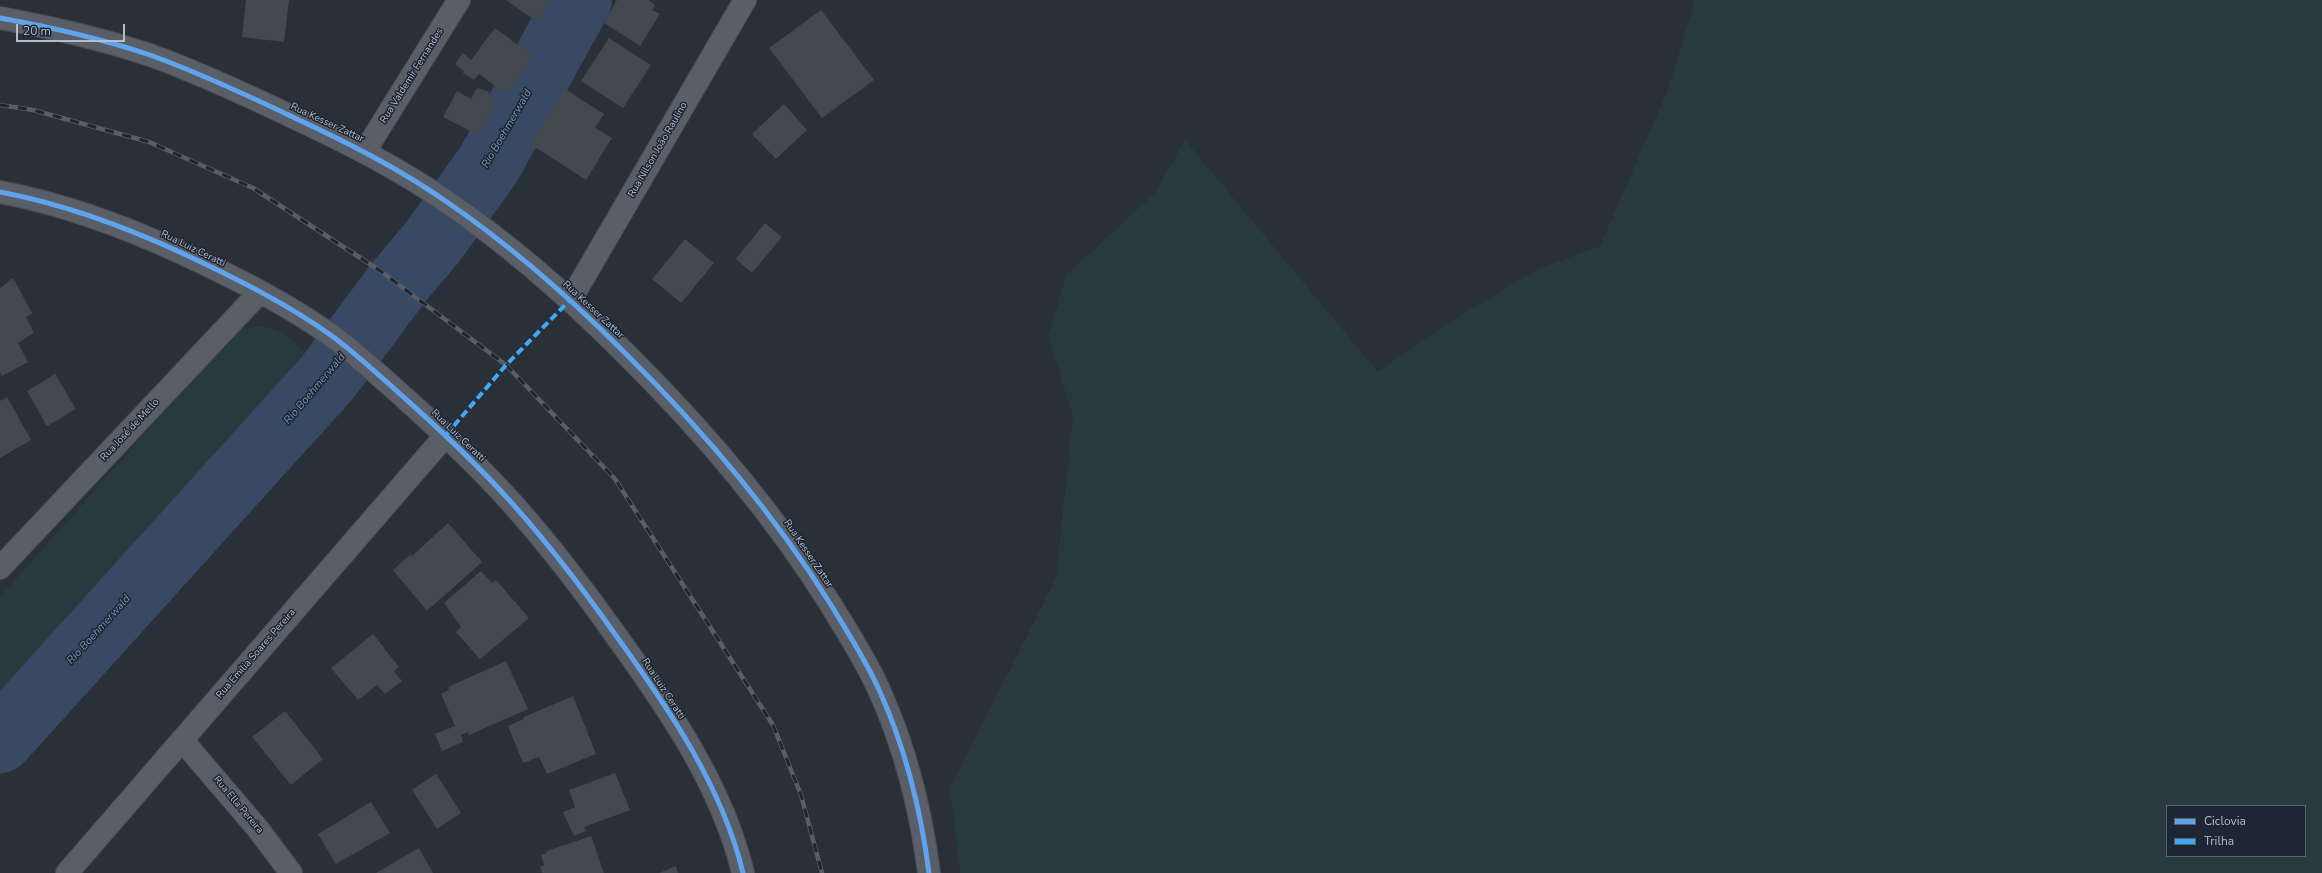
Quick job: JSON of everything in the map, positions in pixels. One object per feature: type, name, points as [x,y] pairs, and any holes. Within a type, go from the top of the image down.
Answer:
[{"type":"street","name":"Rua Valdemir Fernandes","points":[[365,151],[459,0]]},
{"type":"street","name":"Rua Nilson João Raulino","points":[[571,299],[745,0]]},
{"type":"street","name":"Rua Kesser Zattar","points":[[0,18],[82,37],[149,55],[238,91],[365,151],[443,199],[485,230],[571,299],[689,419],[751,491],[812,575],[852,639],[880,691],[898,736],[911,777],[923,829],[929,873]]},
{"type":"street","name":"Rua Luiz Ceratti","points":[[0,192],[105,220],[154,240],[260,292],[333,337],[368,365],[446,435],[500,490],[542,538],[642,672],[687,742],[718,798],[736,846],[743,873]]},
{"type":"street","name":"Rua José de Mello","points":[[0,568],[260,292]]},
{"type":"street","name":"Rua Emília Soares Pereira","points":[[67,873],[446,435]]},
{"type":"street","name":"Rua Ella Pereira","points":[[182,740],[258,829],[292,873]]},
{"type":"green space","points":[[1695,0],[2322,0],[2322,873],[960,873],[950,789],[1056,578],[1073,416],[1048,336],[1067,274],[1155,193],[1185,140],[1378,372],[1437,330],[1534,271],[1600,246],[1669,87]]},
{"type":"green space","points":[[260,326],[277,330],[288,337],[348,389],[346,408],[0,777],[0,597],[237,330]]},
{"type":"building","points":[[246,0],[289,0],[284,42],[242,37]]},
{"type":"building","points":[[506,0],[550,0],[536,21]]},
{"type":"building","points":[[617,0],[648,0],[655,5],[652,10],[660,14],[640,46],[604,23]]},
{"type":"building","points":[[821,10],[874,80],[822,118],[769,48]]},
{"type":"building","points":[[495,28],[534,57],[506,94],[479,74],[474,80],[463,73],[464,71],[455,64],[463,53],[471,60]]},
{"type":"building","points":[[609,38],[651,65],[623,108],[581,81]]},
{"type":"building","points":[[477,88],[490,92],[489,94],[496,99],[478,135],[443,117],[457,91],[471,99]]},
{"type":"building","points":[[565,89],[604,114],[595,128],[612,138],[586,180],[530,144]]},
{"type":"building","points":[[784,104],[807,130],[776,159],[752,134]]},
{"type":"building","points":[[765,223],[782,237],[752,273],[736,259]]},
{"type":"building","points":[[685,239],[714,263],[681,303],[652,279]]},
{"type":"building","points":[[13,278],[32,313],[26,317],[34,333],[18,343],[28,362],[2,376],[0,372],[0,288]]},
{"type":"building","points":[[55,374],[76,409],[47,426],[27,391]]},
{"type":"building","points":[[7,397],[31,440],[0,458],[0,401]]},
{"type":"building","points":[[448,523],[482,562],[427,611],[393,570],[411,554],[412,556]]},
{"type":"building","points":[[481,571],[492,583],[496,580],[529,618],[480,659],[456,632],[461,627],[444,603]]},
{"type":"building","points":[[373,634],[399,667],[394,671],[402,681],[385,694],[377,685],[358,700],[331,668]]},
{"type":"building","points":[[506,661],[528,709],[469,735],[468,732],[461,735],[463,742],[442,751],[435,734],[455,726],[441,694],[449,690],[448,687]]},
{"type":"building","points":[[573,696],[596,754],[547,774],[539,757],[523,763],[508,726],[524,719],[524,717]]},
{"type":"building","points":[[285,711],[323,759],[291,785],[252,737]]},
{"type":"building","points":[[615,773],[630,810],[584,827],[586,831],[574,836],[563,812],[575,807],[569,790]]},
{"type":"building","points":[[436,774],[461,813],[437,829],[412,790]]},
{"type":"building","points":[[371,802],[390,833],[336,864],[318,834]]},
{"type":"building","points":[[591,836],[604,873],[542,873],[540,867],[544,865],[541,855],[547,853],[547,851]]},
{"type":"building","points":[[419,848],[433,873],[376,873]]},
{"type":"building","points":[[676,866],[678,873],[659,873]]},
{"type":"waterway","name":"Rio Boehmerwald","points":[[0,740],[328,377],[398,283],[432,243],[489,164],[579,0]]},
{"type":"railway","points":[[0,105],[33,110],[149,142],[253,188],[379,270],[506,365],[615,479],[773,725],[801,795],[822,873]]},
{"type":"marked path","points":[[446,435],[506,365],[571,299]]},
{"type":"cycle path","points":[[0,18],[76,34],[150,55],[224,85],[335,137],[372,156],[427,188],[492,234],[581,310],[652,380],[708,441],[785,537],[831,605],[869,670],[880,692],[898,736],[917,804],[929,873]]},
{"type":"cycle path","points":[[0,192],[48,203],[94,217],[184,254],[241,282],[297,313],[332,336],[420,412],[477,466],[531,524],[575,580],[656,692],[692,749],[708,779],[734,841],[743,873]]}]
